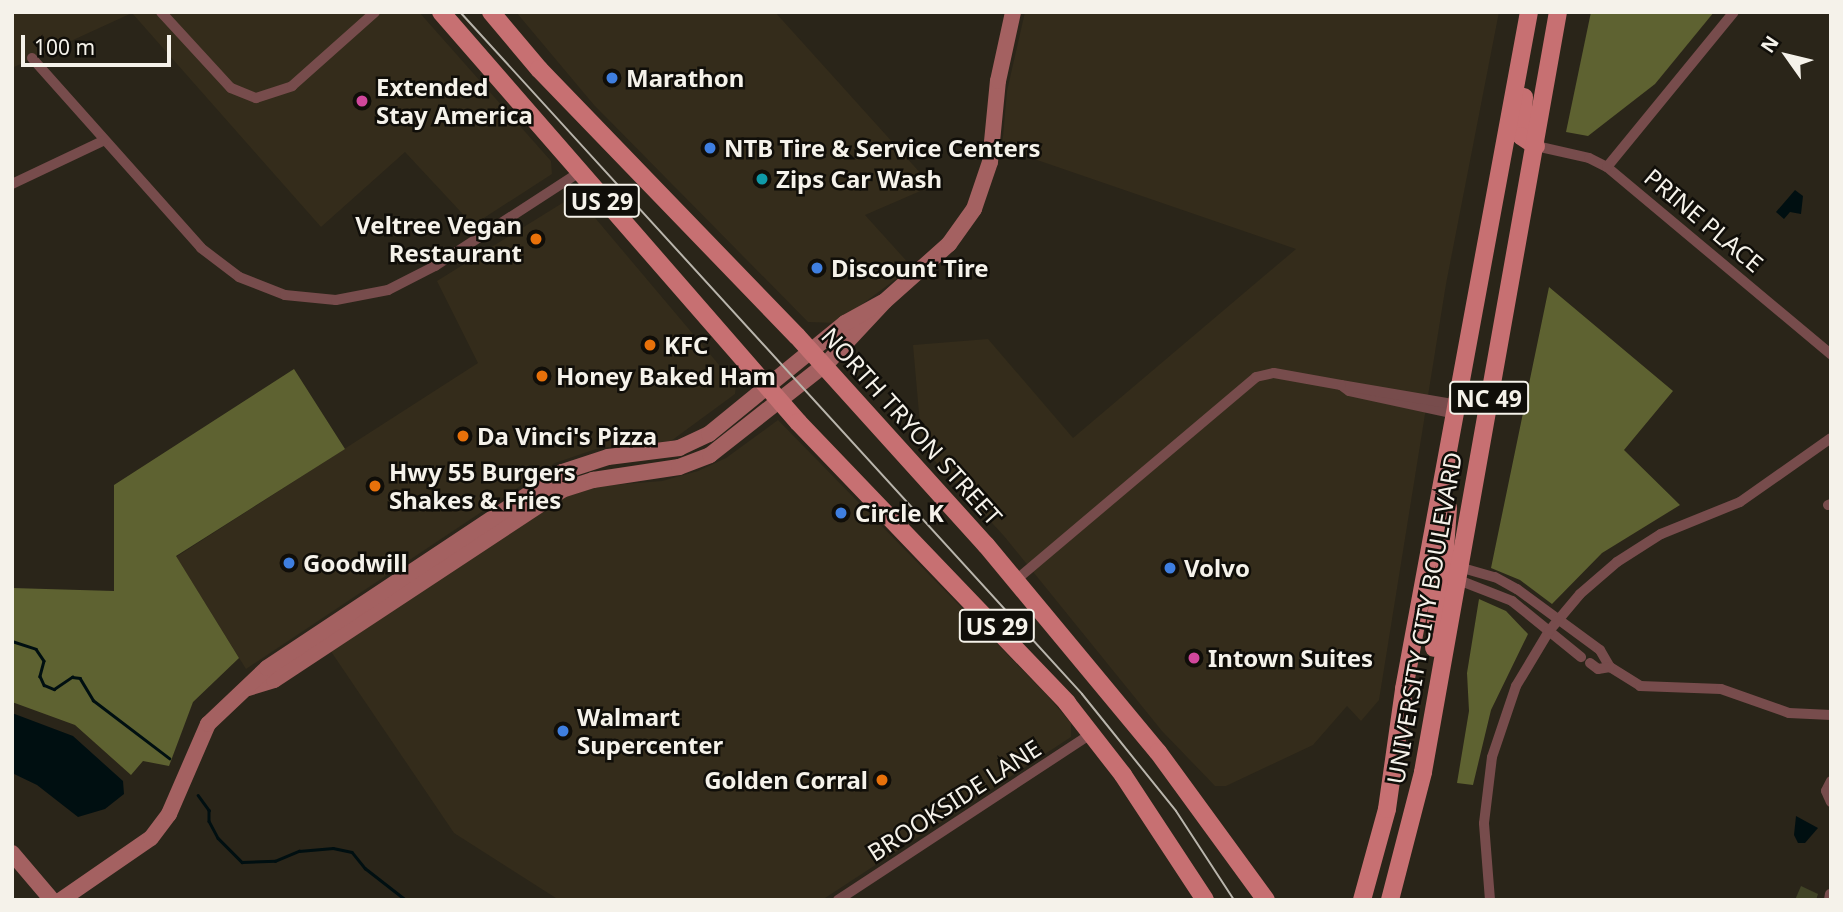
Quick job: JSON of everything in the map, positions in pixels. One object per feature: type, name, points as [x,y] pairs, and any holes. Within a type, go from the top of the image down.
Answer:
[{"type":"main road","name":"US 29","points":[[441,12],[578,173],[774,393],[1023,653],[1092,733],[1205,900]]},
{"type":"main road","name":"NORTH TRYON STREET","points":[[491,12],[603,138],[824,365],[1016,580],[1158,752],[1266,900]]},
{"type":"main road","name":"UNIVERSITY CITY BOULEVARD","points":[[1362,900],[1387,809],[1426,573],[1529,12]]},
{"type":"main road","name":"UNIVERSITY CITY BOULEVARD","points":[[1390,900],[1407,842],[1436,700],[1558,12]]},
{"type":"main road","points":[[1524,44],[1521,136],[1536,146]]},
{"type":"main road","points":[[1449,449],[1444,562],[1446,572],[1458,573]]},
{"type":"main road","points":[[1426,573],[1439,586],[1431,670],[1436,700]]},
{"type":"main road","points":[[1356,900],[1370,877]]},
{"type":"street","points":[[161,12],[231,88],[257,97],[292,86],[376,12]]},
{"type":"street","points":[[61,900],[125,858],[158,830],[204,729],[219,709],[248,688],[267,668],[562,472],[608,457],[688,445],[774,393],[803,382],[824,365],[885,301],[955,238],[979,198],[990,162],[998,81],[1013,12]]},
{"type":"street","points":[[1607,167],[1734,12]]},
{"type":"street","points":[[32,58],[103,141],[219,265],[261,287],[314,299],[372,295],[407,282],[578,173]]},
{"type":"street","points":[[12,184],[103,141]]},
{"type":"street","name":"PRINE PLACE","points":[[1536,146],[1589,158],[1607,167],[1831,354]]},
{"type":"street","points":[[774,393],[790,369],[811,351],[850,319],[885,301]]},
{"type":"street","points":[[1016,580],[1252,379],[1268,373],[1342,385],[1457,410]]},
{"type":"street","points":[[1490,900],[1484,823],[1492,757],[1516,686],[1549,631],[1618,562],[1661,534],[1757,491],[1831,438]]},
{"type":"street","points":[[1458,573],[1503,580],[1600,650],[1610,667],[1640,687],[1721,689],[1789,713],[1831,715]]},
{"type":"street","points":[[1458,573],[1499,593],[1598,669],[1610,667]]},
{"type":"street","name":"BROOKSIDE LANE","points":[[838,900],[1092,733]]},
{"type":"street","points":[[1831,780],[1826,790],[1831,802]]},
{"type":"street","points":[[12,853],[52,900]]},
{"type":"street","points":[[1829,900],[1830,894]]},
{"type":"shaded area","points":[[12,12],[419,12],[551,161],[552,174],[473,225],[405,152],[321,227],[132,13],[12,68]]},
{"type":"shaded area","points":[[516,12],[775,12],[932,186],[865,215],[912,267],[837,323],[808,322],[594,105]]},
{"type":"shaded area","points":[[1025,12],[1499,12],[1446,284],[1379,700],[1361,721],[1347,706],[1313,745],[1226,786],[1215,786],[1162,731],[1004,536],[922,447],[913,345],[988,339],[1073,438],[1296,249],[1002,148],[1007,91]]},
{"type":"shaded area","points":[[1795,190],[1803,196],[1801,214],[1790,212],[1784,219],[1776,212]]},
{"type":"shaded area","points":[[580,200],[736,385],[735,394],[671,441],[599,448],[555,463],[246,669],[176,557],[478,363],[437,281],[564,202]]},
{"type":"shaded area","points":[[778,420],[1046,694],[1071,723],[1071,737],[822,900],[559,900],[454,833],[330,650],[559,499],[600,486],[662,481],[698,471],[726,458]]},
{"type":"shaded area","points":[[12,713],[73,736],[123,781],[124,794],[105,809],[78,817],[37,785],[12,773]]},
{"type":"shaded area","points":[[1796,816],[1818,828],[1805,843],[1798,843],[1794,835]]},
{"type":"green space","points":[[1591,12],[1714,12],[1655,84],[1588,136],[1566,132]]},
{"type":"green space","points":[[1549,287],[1673,391],[1624,450],[1680,505],[1602,553],[1552,604],[1520,580],[1491,568]]},
{"type":"green space","points":[[294,369],[345,449],[176,556],[239,658],[193,702],[169,766],[143,761],[131,775],[75,725],[12,702],[12,588],[114,591],[114,485]]},
{"type":"green space","points":[[1479,599],[1506,611],[1528,634],[1491,710],[1473,785],[1457,783],[1469,711],[1467,673]]},
{"type":"green space","points":[[1801,886],[1818,894],[1816,900],[1795,900]]},
{"type":"waterway","points":[[12,641],[36,649],[44,661],[40,676],[44,685],[54,689],[72,677],[80,678],[93,700],[169,758]]},
{"type":"waterway","points":[[198,795],[209,810],[209,821],[218,838],[242,862],[275,861],[299,851],[333,848],[352,852],[365,868],[406,900]]},
{"type":"tram line","points":[[460,12],[1082,694],[1176,811],[1234,900]]},
{"type":"place","name":"Marathon","points":[[612,78]]},
{"type":"place","name":"Extended Stay America","points":[[362,101]]},
{"type":"place","name":"NTB Tire & Service Centers","points":[[710,148]]},
{"type":"place","name":"Zips Car Wash","points":[[762,179]]},
{"type":"place","name":"Veltree Vegan Restaurant","points":[[536,239]]},
{"type":"place","name":"Discount Tire","points":[[817,268]]},
{"type":"place","name":"KFC","points":[[650,345]]},
{"type":"place","name":"Honey Baked Ham","points":[[542,376]]},
{"type":"place","name":"Da Vinci's Pizza","points":[[463,436]]},
{"type":"place","name":"Hwy 55 Burgers Shakes & Fries","points":[[375,486]]},
{"type":"place","name":"Circle K","points":[[841,513]]},
{"type":"place","name":"Goodwill","points":[[289,563]]},
{"type":"place","name":"Volvo","points":[[1170,568]]},
{"type":"place","name":"Intown Suites","points":[[1194,658]]},
{"type":"place","name":"Walmart Supercenter","points":[[563,731]]},
{"type":"place","name":"Golden Corral","points":[[882,780]]}]
